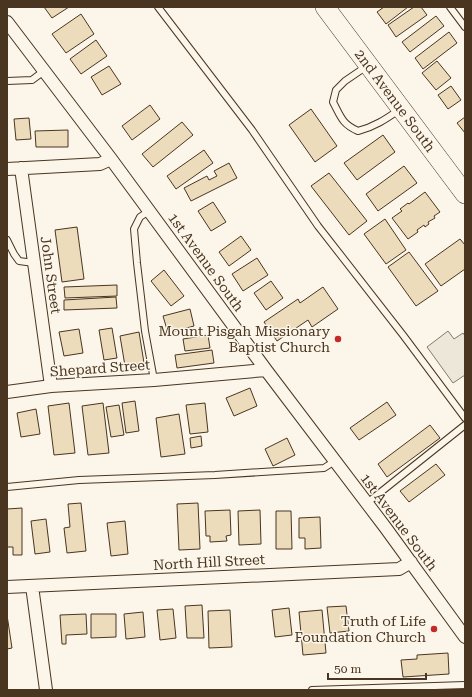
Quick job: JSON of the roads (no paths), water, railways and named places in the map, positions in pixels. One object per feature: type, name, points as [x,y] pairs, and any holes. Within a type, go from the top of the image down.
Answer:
[{"type":"main road","name":"2nd Avenue South","points":[[325,7],[465,194]]},
{"type":"street","name":"1st Avenue South","points":[[7,22],[111,159],[266,370],[411,562],[465,637]]},
{"type":"street","points":[[7,169],[100,164],[111,159]]},
{"type":"street","name":"John Street","points":[[21,168],[51,386]]},
{"type":"street","name":"Shepard Street","points":[[7,392],[51,386],[154,380],[266,370]]},
{"type":"street","name":"North Hill Street","points":[[7,586],[399,569],[411,562]]},
{"type":"street","points":[[32,586],[46,690]]},
{"type":"lane","points":[[158,7],[252,130],[318,226],[403,335],[465,418]]},
{"type":"lane","points":[[450,7],[465,27]]},
{"type":"lane","points":[[368,65],[345,81],[336,90],[333,102],[342,120],[351,128],[358,131],[368,129],[401,108]]},
{"type":"lane","points":[[7,81],[32,80],[44,71]]},
{"type":"lane","points":[[149,211],[140,217],[134,229],[145,331],[154,380]]},
{"type":"lane","points":[[7,240],[19,261],[34,263]]},
{"type":"lane","points":[[367,503],[465,425]]},
{"type":"lane","points":[[7,487],[78,480],[215,475],[324,468],[335,462]]},
{"type":"lane","points":[[312,690],[465,685]]},
{"type":"place","name":"Mount Pisgah Missionary Baptist Church","points":[[338,339]]},
{"type":"place","name":"Truth of Life Foundation Church","points":[[434,629]]}]
